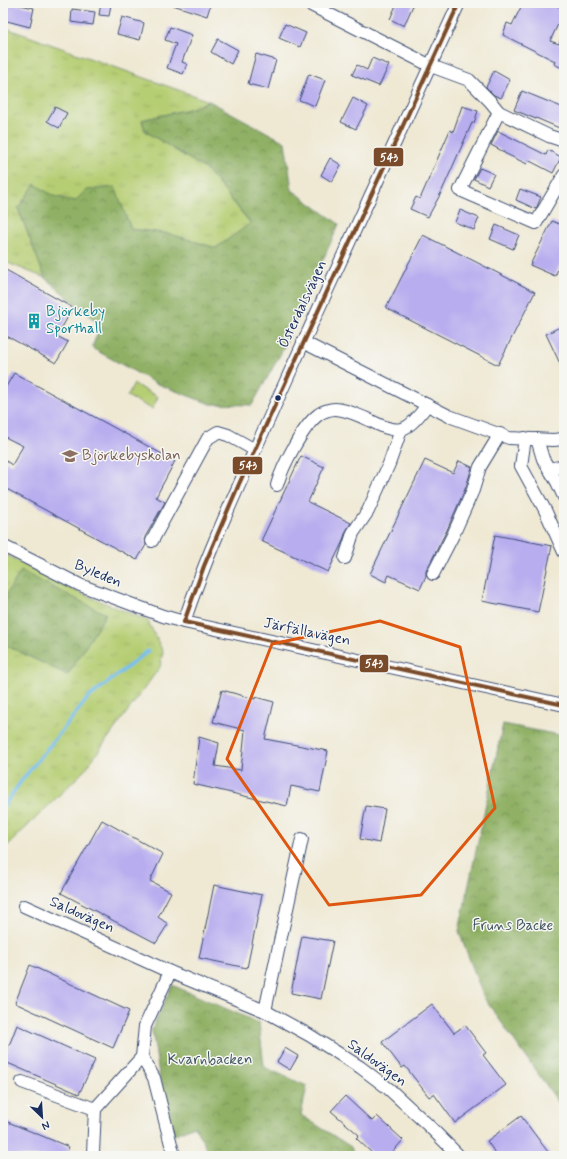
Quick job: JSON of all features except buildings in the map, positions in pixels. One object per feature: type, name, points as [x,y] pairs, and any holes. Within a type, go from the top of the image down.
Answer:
[{"type":"street","name":"Österdalsvägen","points":[[184,622],[196,588],[303,342],[460,3]]},
{"type":"street","points":[[310,4],[431,66],[469,80],[499,112],[549,136],[564,140]]},
{"type":"street","points":[[499,112],[460,190],[536,223],[564,176]]},
{"type":"street","points":[[303,342],[449,416],[509,438],[564,440]]},
{"type":"street","points":[[277,485],[281,472],[290,455],[307,426],[318,414],[334,409],[346,410],[382,427],[401,430],[408,426],[428,405]]},
{"type":"street","points":[[345,558],[353,533],[368,511],[389,464],[401,430]]},
{"type":"street","points":[[152,541],[208,438],[218,432],[228,435],[255,450]]},
{"type":"street","points":[[433,574],[454,533],[473,490],[480,467],[500,434]]},
{"type":"street","points":[[525,438],[522,466],[545,510],[564,552]]},
{"type":"street","points":[[537,439],[543,459],[564,497]]},
{"type":"street","points":[[549,469],[564,466]]},
{"type":"street","name":"Byleden","points":[[3,546],[80,585],[163,616],[184,622]]},
{"type":"street","name":"Järfällavägen","points":[[184,622],[564,705]]},
{"type":"street","points":[[265,1010],[302,839]]},
{"type":"street","name":"Saldovägen","points":[[24,906],[170,972],[265,1010],[309,1035],[360,1067],[389,1089],[459,1156]]},
{"type":"street","points":[[170,972],[145,1026],[142,1057],[154,1078],[174,1156]]},
{"type":"street","points":[[92,1156],[94,1153],[95,1109],[142,1057]]},
{"type":"street","points":[[22,1082],[95,1109]]},
{"type":"highlighted area","points":[[380,621],[460,647],[495,808],[421,895],[329,905],[227,759],[272,644]]},
{"type":"green space","points":[[3,27],[209,101],[193,108],[142,120],[145,131],[207,170],[251,224],[216,248],[170,234],[131,229],[75,201],[53,196],[35,185],[18,208],[45,278],[3,261]]},
{"type":"green space","points":[[209,101],[285,142],[292,190],[339,224],[280,355],[252,405],[210,404],[155,383],[92,348],[100,325],[45,278],[18,208],[35,184],[53,196],[75,201],[86,190],[115,187],[131,229],[170,234],[216,248],[251,223],[207,170],[145,131],[142,120],[193,108]]},
{"type":"green space","points":[[134,384],[158,397],[152,409],[127,396]]},
{"type":"green space","points":[[3,553],[64,586],[148,621],[163,652],[160,667],[84,771],[3,850],[3,644],[68,675],[3,599]]},
{"type":"green space","points":[[21,571],[106,614],[68,675],[3,644],[3,599]]},
{"type":"green space","name":"Fruns Backe","points":[[503,724],[564,736],[564,1110],[484,998],[459,931]]},
{"type":"green space","name":"Kvarnbacken","points":[[172,985],[259,1023],[264,1067],[307,1086],[301,1115],[351,1147],[354,1156],[211,1156],[194,1126],[169,1137],[152,1030]]},
{"type":"waterway","points":[[3,807],[22,780],[88,698],[148,651]]},
{"type":"transit line","name":"543","points":[[184,622],[204,566],[239,484],[459,3]]},
{"type":"transit line","name":"543","points":[[184,622],[564,705]]},
{"type":"place","name":"Björkeby Sporthall","points":[[34,321]]},
{"type":"place","name":"Björkebyskolan","points":[[70,456]]}]
